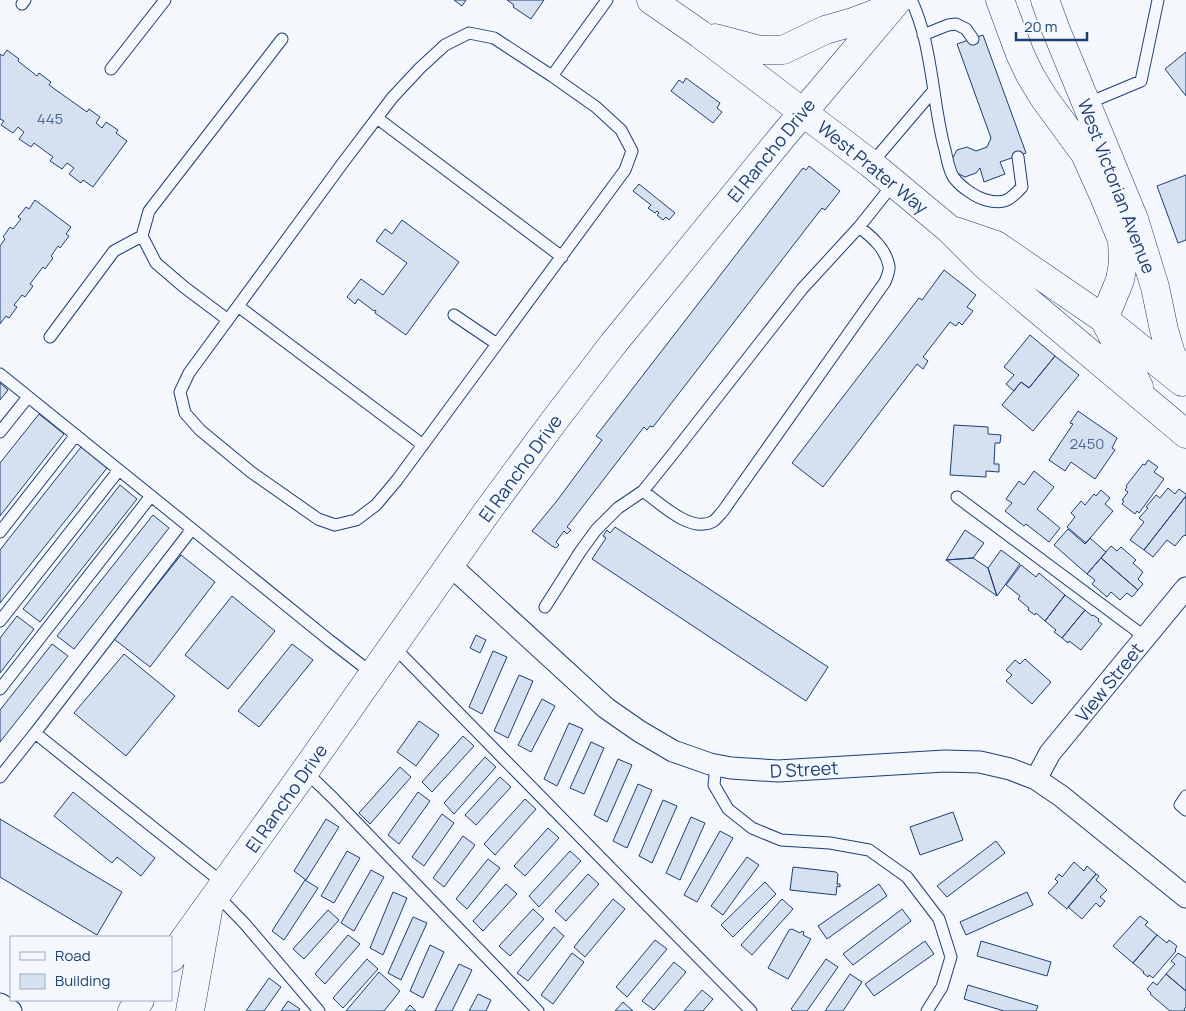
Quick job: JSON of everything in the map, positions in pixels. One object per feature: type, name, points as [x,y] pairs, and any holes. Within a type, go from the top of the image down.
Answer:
[{"type":"main road","name":"West Victorian Avenue","points":[[1000,0],[1030,75],[1044,98],[1085,154],[1122,240],[1123,264],[1120,280],[1104,319]]},
{"type":"main road","name":"West Victorian Avenue","points":[[1045,0],[1134,219],[1155,287],[1172,357],[1186,370]]},
{"type":"main road","points":[[1056,30],[1060,0]]},
{"type":"main road","name":"West Prater Way","points":[[653,1],[803,111],[871,164],[949,229],[986,266],[1186,434]]},
{"type":"main road","points":[[700,34],[760,50],[783,50],[825,30],[853,22],[900,2]]},
{"type":"main road","name":"El Rancho Drive","points":[[172,957],[548,428],[613,344],[803,111],[900,2]]},
{"type":"main road","name":"West Prater Way","points":[[949,229],[996,245],[1104,319],[1186,385]]},
{"type":"main road","points":[[1104,319],[1145,400]]},
{"type":"main road","points":[[190,1011],[217,895]]},
{"type":"street","name":"D Street","points":[[450,565],[606,708],[639,731],[673,751],[716,765],[739,769],[778,771],[945,760],[980,762],[1010,769],[1036,779],[1060,796],[1186,897]]},
{"type":"street","name":"View Street","points":[[1036,779],[1050,753],[1186,588]]},
{"type":"street","points":[[0,1004],[11,1011]]},
{"type":"lane","points":[[111,69],[165,0]]},
{"type":"lane","points":[[552,76],[607,0]]},
{"type":"lane","points":[[1086,104],[1141,81],[1158,0]]},
{"type":"lane","points":[[900,2],[915,7],[928,50],[940,132],[954,179],[981,198],[995,202],[1008,200],[1022,187],[1018,157]]},
{"type":"lane","points":[[923,35],[948,25],[956,24],[966,29],[973,40]]},
{"type":"lane","points":[[469,33],[494,38],[552,76],[596,107],[621,130],[632,151],[625,170],[397,480],[376,505],[356,520],[335,525],[318,519],[251,472],[200,430],[185,413],[180,392],[189,373],[392,98],[444,45],[469,33]]},
{"type":"lane","points":[[228,320],[156,263],[142,236],[149,211],[282,39]]},
{"type":"lane","points":[[871,164],[934,90]]},
{"type":"lane","points":[[377,118],[562,257]]},
{"type":"lane","points":[[545,607],[596,530],[618,508],[643,491],[802,289],[859,226],[894,183]]},
{"type":"lane","points":[[643,491],[682,519],[699,525],[712,522],[723,511],[886,282],[890,267],[883,250],[859,226]]},
{"type":"lane","points":[[50,337],[114,251],[142,236]]},
{"type":"lane","points":[[238,306],[423,445]]},
{"type":"lane","points":[[454,315],[497,344]]},
{"type":"lane","points":[[0,374],[373,674]]},
{"type":"lane","points":[[0,432],[28,397]]},
{"type":"lane","points":[[0,532],[76,435]]},
{"type":"lane","points":[[0,621],[119,470]]},
{"type":"lane","points":[[0,689],[151,496]]},
{"type":"lane","points":[[957,497],[1145,637]]},
{"type":"lane","points":[[0,777],[192,529]]},
{"type":"lane","points":[[393,646],[751,1011]]},
{"type":"lane","points":[[35,733],[217,895],[245,924],[319,1011]]},
{"type":"lane","points":[[716,765],[714,785],[728,809],[752,828],[781,840],[830,843],[869,850],[906,877],[938,919],[951,957],[942,987],[927,1011]]},
{"type":"lane","points":[[305,771],[538,1011]]},
{"type":"lane","points":[[1186,796],[1180,805],[1186,810]]},
{"type":"building","points":[[454,0],[466,0],[462,6]]},
{"type":"building","points":[[507,0],[544,0],[531,19],[513,7],[514,5]]},
{"type":"building","points":[[983,35],[1026,153],[1000,162],[1005,174],[984,182],[980,168],[976,173],[965,177],[955,172],[951,161],[957,150],[967,147],[976,151],[987,147],[991,138],[957,44]]},
{"type":"building","points":[[7,50],[37,76],[39,73],[51,82],[49,85],[87,112],[89,109],[100,117],[96,123],[102,128],[106,122],[118,130],[116,133],[127,141],[93,187],[83,180],[81,183],[69,174],[74,168],[67,163],[62,169],[50,161],[53,157],[34,143],[31,147],[19,139],[24,132],[18,127],[13,133],[1,125],[4,121],[0,119],[0,54],[3,56]]},
{"type":"building","points":[[1186,52],[1186,96],[1165,69]]},
{"type":"building","points":[[686,78],[720,103],[717,108],[722,112],[713,123],[671,91],[679,80],[683,83]]},
{"type":"building","points":[[809,166],[840,191],[825,210],[822,208],[653,427],[650,426],[647,430],[644,427],[567,527],[571,530],[567,534],[564,531],[556,542],[559,545],[556,548],[552,546],[532,531],[602,440],[596,436],[803,168],[806,170]]},
{"type":"building","points":[[1186,175],[1186,240],[1178,243],[1157,186]]},
{"type":"building","points":[[639,184],[675,213],[669,220],[666,217],[663,220],[657,215],[659,213],[657,211],[655,213],[648,208],[651,205],[633,191]]},
{"type":"building","points":[[35,200],[71,227],[66,234],[69,236],[60,248],[58,246],[51,256],[53,258],[45,269],[43,267],[30,284],[33,286],[25,297],[22,295],[14,305],[17,307],[9,318],[6,316],[0,324],[0,246],[5,239],[3,237],[10,227],[13,229],[21,219],[18,217],[26,207],[29,209]]},
{"type":"building","points":[[402,220],[459,262],[406,335],[358,299],[355,304],[347,297],[361,279],[383,295],[407,263],[376,241],[385,229],[392,234]]},
{"type":"building","points":[[944,270],[976,295],[967,307],[973,311],[962,325],[959,322],[956,326],[950,322],[923,357],[928,361],[923,369],[917,364],[823,487],[792,463],[919,298],[922,300]]},
{"type":"building","points":[[1030,335],[1055,356],[1029,388],[1021,382],[1014,391],[1006,384],[1014,375],[1004,367]]},
{"type":"building","points":[[1055,356],[1079,375],[1033,431],[1002,405],[1021,382],[1029,388]]},
{"type":"building","points":[[0,383],[8,390],[0,400]]},
{"type":"building","points":[[1078,411],[1117,438],[1112,448],[1115,450],[1095,479],[1071,462],[1065,471],[1049,460],[1073,424],[1070,423]]},
{"type":"building","points":[[39,414],[64,434],[0,516],[0,463]]},
{"type":"building","points":[[954,425],[988,427],[988,434],[1001,435],[1000,443],[995,443],[994,464],[999,464],[999,472],[986,471],[986,477],[950,475]]},
{"type":"building","points":[[81,447],[107,468],[0,603],[0,550]]},
{"type":"building","points":[[1148,460],[1158,467],[1154,472],[1164,479],[1139,513],[1137,511],[1135,514],[1122,504],[1124,501],[1122,500],[1128,492],[1125,490],[1126,486]]},
{"type":"building","points":[[1034,471],[1054,487],[1037,509],[1060,528],[1049,542],[1005,511],[1012,503],[1006,499],[1019,481],[1024,485]]},
{"type":"building","points":[[120,485],[137,499],[40,622],[23,609]]},
{"type":"building","points":[[1168,488],[1175,494],[1179,489],[1186,496],[1144,550],[1130,540],[1144,522],[1139,518],[1148,508],[1146,507],[1156,495],[1160,498]]},
{"type":"building","points":[[1101,490],[1110,498],[1105,504],[1113,511],[1086,543],[1067,527],[1075,517],[1071,513],[1081,501],[1085,505],[1094,494],[1096,496]]},
{"type":"building","points":[[1186,496],[1186,535],[1175,546],[1167,540],[1153,557],[1144,550]]},
{"type":"building","points":[[153,515],[169,528],[74,649],[57,636]]},
{"type":"building","points":[[615,527],[828,667],[806,701],[592,559],[606,538],[603,536],[607,530],[610,533]]},
{"type":"building","points":[[1068,529],[1085,544],[1090,538],[1106,552],[1087,574],[1054,545]]},
{"type":"building","points":[[965,530],[984,543],[973,558],[946,560]]},
{"type":"building","points":[[1111,546],[1117,551],[1121,547],[1136,560],[1133,563],[1143,572],[1138,579],[1143,584],[1138,590],[1101,558]]},
{"type":"building","points":[[1001,550],[1020,564],[997,596],[988,568]]},
{"type":"building","points":[[181,555],[215,582],[150,667],[114,639]]},
{"type":"building","points":[[973,558],[988,568],[997,596],[946,560]]},
{"type":"building","points":[[1101,558],[1138,590],[1132,597],[1127,593],[1120,600],[1111,592],[1107,597],[1092,584],[1095,580],[1087,574]]},
{"type":"building","points":[[1021,565],[1036,577],[1039,573],[1065,595],[1045,621],[1036,613],[1035,615],[1028,610],[1029,608],[1018,599],[1020,596],[1006,585]]},
{"type":"building","points":[[1065,595],[1085,610],[1062,638],[1045,621]]},
{"type":"building","points":[[232,596],[275,631],[228,689],[185,655]]},
{"type":"building","points":[[1085,610],[1099,619],[1098,621],[1102,624],[1081,650],[1062,638]]},
{"type":"building","points":[[17,616],[34,629],[0,673],[0,638]]},
{"type":"building","points":[[476,635],[486,640],[480,653],[470,648]]},
{"type":"building","points":[[52,644],[68,656],[0,742],[0,710]]},
{"type":"building","points":[[292,644],[313,660],[259,727],[238,711]]},
{"type":"building","points":[[493,651],[507,657],[482,714],[469,707]]},
{"type":"building","points":[[124,654],[175,696],[126,756],[74,713]]},
{"type":"building","points":[[1025,659],[1051,682],[1032,704],[1006,681],[1012,675],[1006,670],[1015,660],[1020,664]]},
{"type":"building","points":[[519,675],[533,681],[508,738],[494,731]]},
{"type":"building","points":[[542,699],[555,706],[531,752],[518,745]]},
{"type":"building","points":[[419,721],[439,735],[416,766],[397,752]]},
{"type":"building","points":[[569,723],[583,729],[557,786],[544,779]]},
{"type":"building","points":[[463,736],[474,746],[432,792],[422,782]]},
{"type":"building","points":[[591,742],[604,748],[584,794],[570,788]]},
{"type":"building","points":[[485,757],[496,767],[454,814],[444,803]]},
{"type":"building","points":[[618,759],[632,765],[607,822],[594,815]]},
{"type":"building","points":[[400,767],[411,777],[370,824],[359,813]]},
{"type":"building","points":[[500,777],[511,787],[476,825],[465,815]]},
{"type":"building","points":[[638,784],[652,790],[627,848],[613,841]]},
{"type":"building","points":[[73,792],[155,858],[141,876],[117,857],[112,863],[54,816]]},
{"type":"building","points":[[418,792],[430,801],[399,844],[388,835]]},
{"type":"building","points":[[525,799],[536,809],[495,855],[484,844]]},
{"type":"building","points":[[663,800],[677,806],[652,863],[639,856]]},
{"type":"building","points":[[953,812],[963,840],[920,855],[910,827]]},
{"type":"building","points":[[442,814],[454,823],[424,866],[412,857]]},
{"type":"building","points":[[691,817],[705,823],[680,880],[666,873]]},
{"type":"building","points":[[0,819],[122,892],[97,935],[0,877]]},
{"type":"building","points":[[326,819],[339,827],[306,880],[294,871]]},
{"type":"building","points":[[548,828],[559,838],[525,876],[514,866]]},
{"type":"building","points":[[720,831],[733,838],[697,902],[684,895]]},
{"type":"building","points":[[463,836],[475,845],[444,887],[433,878]]},
{"type":"building","points":[[996,841],[1005,853],[947,897],[937,886]]},
{"type":"building","points":[[347,851],[360,858],[334,903],[321,896]]},
{"type":"building","points":[[570,851],[581,861],[539,907],[529,896]]},
{"type":"building","points":[[747,857],[759,865],[723,915],[711,906]]},
{"type":"building","points":[[488,859],[500,868],[467,909],[456,899]]},
{"type":"building","points":[[1074,862],[1084,871],[1087,866],[1096,874],[1067,909],[1048,893],[1058,882],[1055,879],[1059,874],[1062,877]]},
{"type":"building","points":[[793,867],[836,872],[838,874],[837,884],[840,884],[840,887],[837,886],[836,895],[790,890]]},
{"type":"building","points":[[371,870],[384,877],[354,931],[341,923]]},
{"type":"building","points":[[588,874],[599,884],[566,921],[555,911]]},
{"type":"building","points":[[1096,874],[1099,876],[1096,880],[1107,890],[1100,897],[1105,901],[1100,907],[1096,903],[1082,919],[1068,907]]},
{"type":"building","points":[[305,880],[318,888],[284,940],[272,931]]},
{"type":"building","points":[[765,882],[776,894],[733,937],[721,925]]},
{"type":"building","points":[[506,884],[517,894],[483,931],[473,921]]},
{"type":"building","points":[[879,884],[887,896],[827,939],[818,926]]},
{"type":"building","points":[[393,892],[407,898],[383,955],[370,948]]},
{"type":"building","points":[[1027,892],[1033,905],[966,935],[960,922]]},
{"type":"building","points":[[613,899],[625,909],[585,957],[574,947]]},
{"type":"building","points":[[782,899],[793,909],[752,955],[741,945]]},
{"type":"building","points":[[533,909],[544,919],[510,956],[499,946]]},
{"type":"building","points":[[902,909],[911,921],[853,965],[843,954]]},
{"type":"building","points":[[328,910],[339,920],[304,959],[293,949]]},
{"type":"building","points":[[1140,916],[1148,922],[1145,925],[1157,935],[1133,963],[1113,946]]},
{"type":"building","points":[[413,917],[427,923],[401,980],[388,973]]},
{"type":"building","points":[[554,927],[564,936],[528,981],[517,973]]},
{"type":"building","points":[[792,929],[800,933],[804,932],[803,935],[811,939],[788,979],[768,968],[789,930]]},
{"type":"building","points":[[348,935],[360,944],[325,984],[315,974]]},
{"type":"building","points":[[1157,935],[1167,943],[1169,940],[1177,946],[1176,951],[1153,978],[1149,975],[1148,977],[1133,963]]},
{"type":"building","points":[[655,940],[667,949],[627,997],[616,987]]},
{"type":"building","points":[[925,941],[934,954],[874,996],[865,984]]},
{"type":"building","points":[[981,941],[1051,962],[1047,976],[977,956]]},
{"type":"building","points":[[430,945],[444,952],[423,998],[410,991]]},
{"type":"building","points":[[572,953],[584,962],[553,1004],[541,995]]},
{"type":"building","points":[[1178,953],[1186,958],[1186,991],[1166,974],[1175,964],[1171,961]]},
{"type":"building","points":[[367,959],[378,969],[343,1008],[333,998]]},
{"type":"building","points":[[826,959],[838,967],[807,1011],[793,1011],[791,1009]]},
{"type":"building","points":[[674,962],[686,972],[654,1010],[642,1001]]},
{"type":"building","points":[[459,964],[472,970],[452,1011],[435,1011]]},
{"type":"building","points":[[379,972],[400,991],[384,1011],[346,1011]]},
{"type":"building","points":[[850,974],[862,982],[843,1011],[825,1011]]},
{"type":"building","points":[[1166,974],[1186,991],[1185,1011],[1170,1011],[1150,994],[1147,989],[1153,982],[1157,985]]},
{"type":"building","points":[[269,978],[281,987],[264,1011],[246,1011]]},
{"type":"building","points":[[968,985],[1038,1006],[1036,1011],[1004,1011],[964,999]]},
{"type":"building","points":[[702,990],[713,999],[703,1011],[684,1011]]},
{"type":"building","points":[[478,994],[491,1000],[486,1011],[469,1011]]},
{"type":"building","points":[[288,1001],[300,1009],[299,1011],[281,1011]]},
{"type":"building","points":[[623,1002],[633,1011],[615,1011]]},
{"type":"building","points":[[410,1005],[416,1011],[405,1011]]}]
